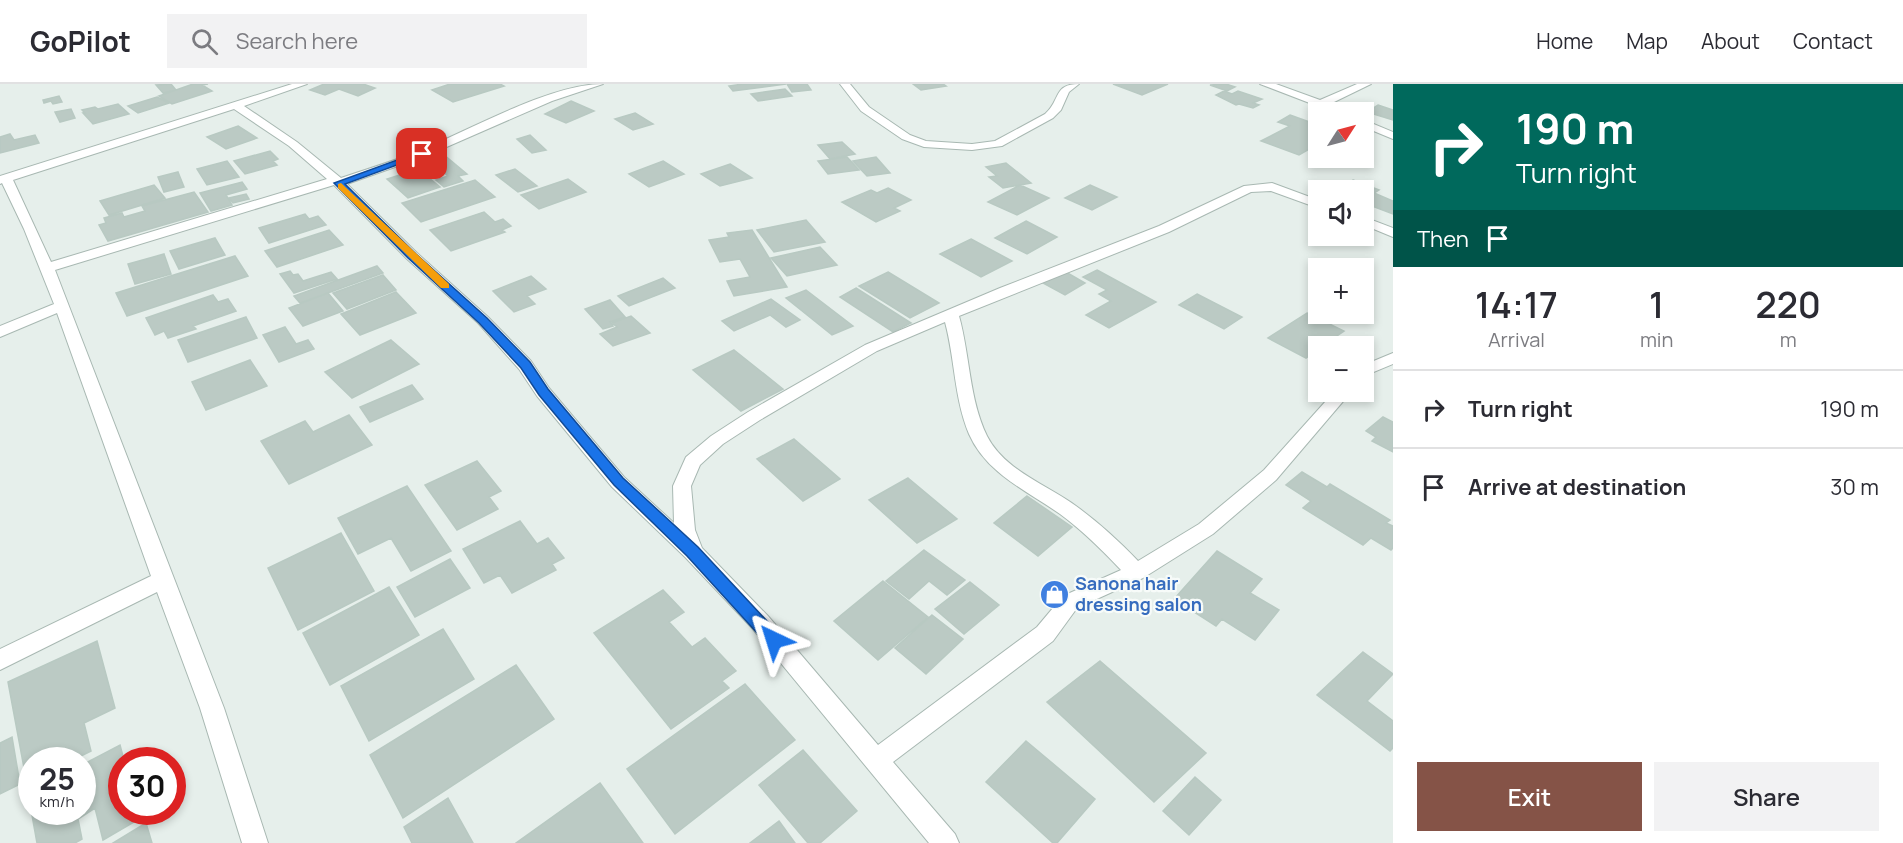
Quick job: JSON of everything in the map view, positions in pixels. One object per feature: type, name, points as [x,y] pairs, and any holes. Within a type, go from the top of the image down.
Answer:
[{"type":"street","points":[[255,843],[212,708],[126,484],[62,306],[27,220],[3,179],[302,84]]},
{"type":"street","points":[[47,268],[337,182],[422,154],[548,99],[598,84]]},
{"type":"street","points":[[845,84],[865,109],[906,137],[924,144],[972,147],[998,144],[1049,116],[1056,110],[1065,90],[1074,84]]},
{"type":"street","points":[[1265,84],[1319,102]]},
{"type":"street","points":[[1324,102],[1366,84]]},
{"type":"street","points":[[237,106],[293,144],[337,182],[412,256],[483,320],[525,365],[543,392],[618,482],[692,551],[760,622],[946,843]]},
{"type":"street","points":[[1374,127],[1393,136]]},
{"type":"street","points":[[692,551],[685,530],[682,486],[692,462],[703,451],[754,416],[871,348],[1164,229],[1248,189],[1272,187],[1308,200]]},
{"type":"street","points":[[1374,225],[1393,233]]},
{"type":"street","points":[[0,332],[62,306]]},
{"type":"street","points":[[951,315],[956,330],[967,402],[983,446],[999,462],[1085,524],[1110,545],[1136,572]]},
{"type":"street","points":[[1374,367],[1393,358]]},
{"type":"street","points":[[877,760],[1045,634],[1070,602],[1136,572],[1206,529],[1270,475],[1334,402]]},
{"type":"street","points":[[0,660],[164,579]]},
{"type":"building","points":[[171,84],[176,90],[163,93],[156,85]]},
{"type":"building","points":[[193,84],[208,84],[202,85],[212,91],[172,104],[159,96]]},
{"type":"building","points":[[324,84],[363,84],[375,88],[358,96],[339,89],[325,95],[310,90]]},
{"type":"building","points":[[450,84],[500,84],[504,86],[453,102],[432,90]]},
{"type":"building","points":[[786,84],[733,91],[729,86]]},
{"type":"building","points":[[787,84],[807,84],[811,90],[792,92]]},
{"type":"building","points":[[913,84],[943,84],[946,86],[921,90]]},
{"type":"building","points":[[1113,84],[1168,84],[1142,95]]},
{"type":"building","points":[[1226,84],[1235,87],[1227,91],[1210,85]]},
{"type":"building","points":[[785,89],[792,96],[758,101],[751,94]]},
{"type":"building","points":[[1224,91],[1232,94],[1238,91],[1262,99],[1253,103],[1259,105],[1253,108],[1236,105],[1216,95]]},
{"type":"building","points":[[59,96],[62,102],[44,103],[43,100]]},
{"type":"building","points":[[157,97],[169,103],[138,113],[128,106]]},
{"type":"building","points":[[571,101],[594,111],[566,123],[545,114]]},
{"type":"building","points":[[118,104],[129,114],[93,124],[82,110],[95,107],[98,109]]},
{"type":"building","points":[[1378,105],[1393,110],[1393,120],[1374,114],[1374,108]]},
{"type":"building","points":[[71,109],[75,118],[60,122],[55,112]]},
{"type":"building","points":[[635,113],[653,124],[633,130],[615,119]]},
{"type":"building","points":[[1290,115],[1308,121],[1308,150],[1299,155],[1261,141],[1290,126],[1278,122]]},
{"type":"building","points":[[238,126],[257,138],[226,149],[207,137]]},
{"type":"building","points":[[10,134],[14,140],[35,135],[39,143],[0,153],[0,137]]},
{"type":"building","points":[[530,135],[546,150],[532,153],[517,139]]},
{"type":"building","points":[[842,142],[855,154],[830,159],[818,145]]},
{"type":"building","points":[[270,151],[278,159],[273,161],[277,165],[245,174],[234,161]]},
{"type":"building","points":[[443,154],[467,174],[458,176],[463,181],[444,187],[436,180],[448,176],[433,163],[413,169],[408,165]]},
{"type":"building","points":[[847,157],[859,170],[828,174],[818,161]]},
{"type":"building","points":[[876,157],[890,173],[867,176],[853,161]]},
{"type":"building","points":[[227,161],[239,177],[207,185],[197,169]]},
{"type":"building","points":[[663,161],[684,174],[649,187],[629,174]]},
{"type":"building","points":[[1006,163],[1031,183],[1003,188],[989,177],[997,176],[986,167]]},
{"type":"building","points":[[730,164],[752,178],[720,186],[701,174]]},
{"type":"building","points":[[418,169],[440,187],[408,198],[387,179]]},
{"type":"building","points":[[515,169],[537,186],[518,192],[496,175]]},
{"type":"building","points":[[178,172],[184,187],[164,192],[158,177]]},
{"type":"building","points":[[568,179],[586,192],[539,209],[521,195]]},
{"type":"building","points":[[475,180],[495,197],[421,222],[402,203]]},
{"type":"building","points":[[242,182],[247,189],[226,195],[232,205],[211,211],[200,193]]},
{"type":"building","points":[[154,185],[165,198],[109,215],[100,201]]},
{"type":"building","points":[[1020,185],[1049,198],[1017,215],[988,202]]},
{"type":"building","points":[[1090,185],[1117,197],[1092,210],[1065,198]]},
{"type":"building","points":[[888,188],[911,200],[894,208],[900,211],[876,222],[842,202],[871,190],[877,193]]},
{"type":"building","points":[[194,192],[208,212],[108,241],[99,225],[106,223],[104,218],[122,213],[124,217],[145,211],[142,206]]},
{"type":"building","points":[[1374,193],[1393,201],[1393,214],[1374,207]]},
{"type":"building","points":[[246,194],[249,199],[233,203],[229,198]]},
{"type":"building","points":[[484,212],[495,222],[503,219],[511,226],[502,230],[505,232],[451,251],[430,230]]},
{"type":"building","points":[[305,214],[309,219],[318,216],[326,225],[269,243],[259,228]]},
{"type":"building","points":[[806,220],[825,242],[774,252],[757,230]]},
{"type":"building","points":[[1026,221],[1057,237],[1027,254],[995,238]]},
{"type":"building","points":[[329,230],[343,245],[277,267],[265,251]]},
{"type":"building","points":[[752,230],[787,287],[734,296],[727,281],[750,277],[740,259],[720,262],[709,240],[729,237],[727,233]]},
{"type":"building","points":[[215,238],[225,255],[179,269],[170,251]]},
{"type":"building","points":[[971,239],[1012,261],[981,277],[940,254]]},
{"type":"building","points":[[820,247],[837,265],[787,276],[771,258]]},
{"type":"building","points":[[164,254],[171,274],[135,284],[128,264]]},
{"type":"building","points":[[235,256],[248,276],[127,316],[116,293]]},
{"type":"building","points":[[377,266],[383,273],[300,303],[294,296]]},
{"type":"building","points":[[1097,270],[1156,302],[1109,328],[1086,315],[1111,301],[1099,294],[1107,290],[1083,277]]},
{"type":"building","points":[[290,271],[293,275],[298,274],[303,281],[331,272],[337,279],[294,293],[280,274]]},
{"type":"building","points":[[1064,271],[1085,283],[1065,295],[1043,283]]},
{"type":"building","points":[[888,272],[939,303],[910,318],[859,286]]},
{"type":"building","points":[[383,275],[396,290],[347,309],[333,293]]},
{"type":"building","points":[[531,276],[546,289],[527,296],[535,304],[514,312],[493,291]]},
{"type":"building","points":[[663,278],[675,288],[629,306],[618,296]]},
{"type":"building","points":[[856,288],[911,323],[893,332],[840,297]]},
{"type":"building","points":[[806,290],[853,326],[832,335],[786,298]]},
{"type":"building","points":[[396,292],[416,313],[360,335],[341,314]]},
{"type":"building","points":[[328,293],[343,311],[303,326],[289,308]]},
{"type":"building","points":[[1197,294],[1242,317],[1224,329],[1179,305]]},
{"type":"building","points":[[213,295],[218,302],[228,299],[236,311],[193,326],[196,329],[168,338],[164,331],[155,335],[146,318]]},
{"type":"building","points":[[771,299],[800,320],[786,327],[770,315],[734,331],[722,321]]},
{"type":"building","points":[[610,300],[625,317],[610,322],[613,326],[603,329],[585,309]]},
{"type":"building","points":[[1307,313],[1308,324],[1330,324],[1344,331],[1337,336],[1308,336],[1308,356],[1306,358],[1268,338]]},
{"type":"building","points":[[631,316],[650,333],[613,346],[600,334],[617,327],[612,323]]},
{"type":"building","points":[[246,317],[257,338],[188,362],[178,340]]},
{"type":"building","points":[[285,327],[296,344],[308,340],[314,349],[279,362],[263,335]]},
{"type":"building","points":[[391,340],[419,364],[352,398],[325,372]]},
{"type":"building","points":[[734,350],[783,389],[741,411],[693,370]]},
{"type":"building","points":[[250,360],[267,386],[206,410],[192,382]]},
{"type":"building","points":[[412,385],[423,399],[370,422],[360,407]]},
{"type":"building","points":[[349,415],[372,445],[289,484],[261,441],[305,421],[313,432]]},
{"type":"building","points":[[1383,417],[1393,422],[1393,452],[1372,441],[1376,437],[1366,431]]},
{"type":"building","points":[[794,439],[840,479],[803,501],[757,459]]},
{"type":"building","points":[[477,461],[501,491],[489,497],[498,509],[457,530],[425,485]]},
{"type":"building","points":[[1302,472],[1327,487],[1330,484],[1390,520],[1386,523],[1393,526],[1393,548],[1391,550],[1371,538],[1363,545],[1303,508],[1311,501],[1286,485]]},
{"type":"building","points":[[908,478],[957,519],[917,543],[869,500]]},
{"type":"building","points":[[407,486],[451,551],[411,571],[391,538],[358,554],[338,518]]},
{"type":"building","points":[[1027,496],[1072,527],[1038,556],[994,523]]},
{"type":"building","points":[[520,521],[537,544],[548,538],[564,558],[552,564],[556,570],[512,593],[500,575],[484,583],[463,549]]},
{"type":"building","points":[[341,533],[374,591],[298,630],[268,568]]},
{"type":"building","points":[[924,550],[965,580],[947,595],[929,581],[909,599],[886,581]]},
{"type":"building","points":[[1217,551],[1262,579],[1250,593],[1279,610],[1255,640],[1222,619],[1216,626],[1174,599]]},
{"type":"building","points":[[450,559],[470,588],[415,617],[397,587]]},
{"type":"building","points":[[883,581],[928,617],[878,660],[834,621]]},
{"type":"building","points":[[970,582],[999,605],[964,634],[935,609]]},
{"type":"building","points":[[389,587],[419,635],[330,685],[303,633]]},
{"type":"building","points":[[663,590],[684,612],[669,622],[692,647],[705,638],[736,671],[722,681],[729,688],[671,729],[594,633]]},
{"type":"building","points":[[932,615],[963,639],[926,674],[895,648]]},
{"type":"building","points":[[443,629],[474,679],[369,741],[341,686]]},
{"type":"building","points":[[97,641],[115,708],[84,723],[90,747],[20,747],[8,682]]},
{"type":"building","points":[[1363,652],[1393,674],[1367,701],[1393,721],[1393,748],[1390,751],[1317,695]]},
{"type":"building","points":[[1100,661],[1206,753],[1154,802],[1047,702]]},
{"type":"building","points":[[516,665],[554,719],[403,818],[370,755]]},
{"type":"building","points":[[745,684],[795,740],[675,834],[627,769]]},
{"type":"building","points":[[12,737],[18,785],[0,794],[0,743]]},
{"type":"building","points":[[1026,741],[1095,799],[1057,843],[1053,843],[986,782]]},
{"type":"building","points":[[803,750],[857,811],[820,843],[808,843],[759,785]]},
{"type":"building","points":[[108,751],[108,825],[129,825],[103,840],[96,812],[96,758]]},
{"type":"building","points":[[1195,777],[1221,800],[1189,835],[1163,811]]},
{"type":"building","points":[[600,783],[643,843],[516,843]]},
{"type":"building","points":[[448,798],[473,843],[412,843],[404,827]]},
{"type":"building","points":[[779,821],[795,843],[750,843]]},
{"type":"building","points":[[34,825],[79,825],[82,839],[75,843],[37,843]]},
{"type":"building","points":[[143,825],[147,825],[152,843],[113,843]]},
{"type":"slow traffic","points":[[341,186],[445,286]]},
{"type":"place","name":"Sanona hair dressing salon","points":[[1054,594]]},
{"type":"route","points":[[422,154],[339,183],[412,256],[483,320],[525,365],[543,392],[618,482],[692,551],[760,622],[774,640]]}]
